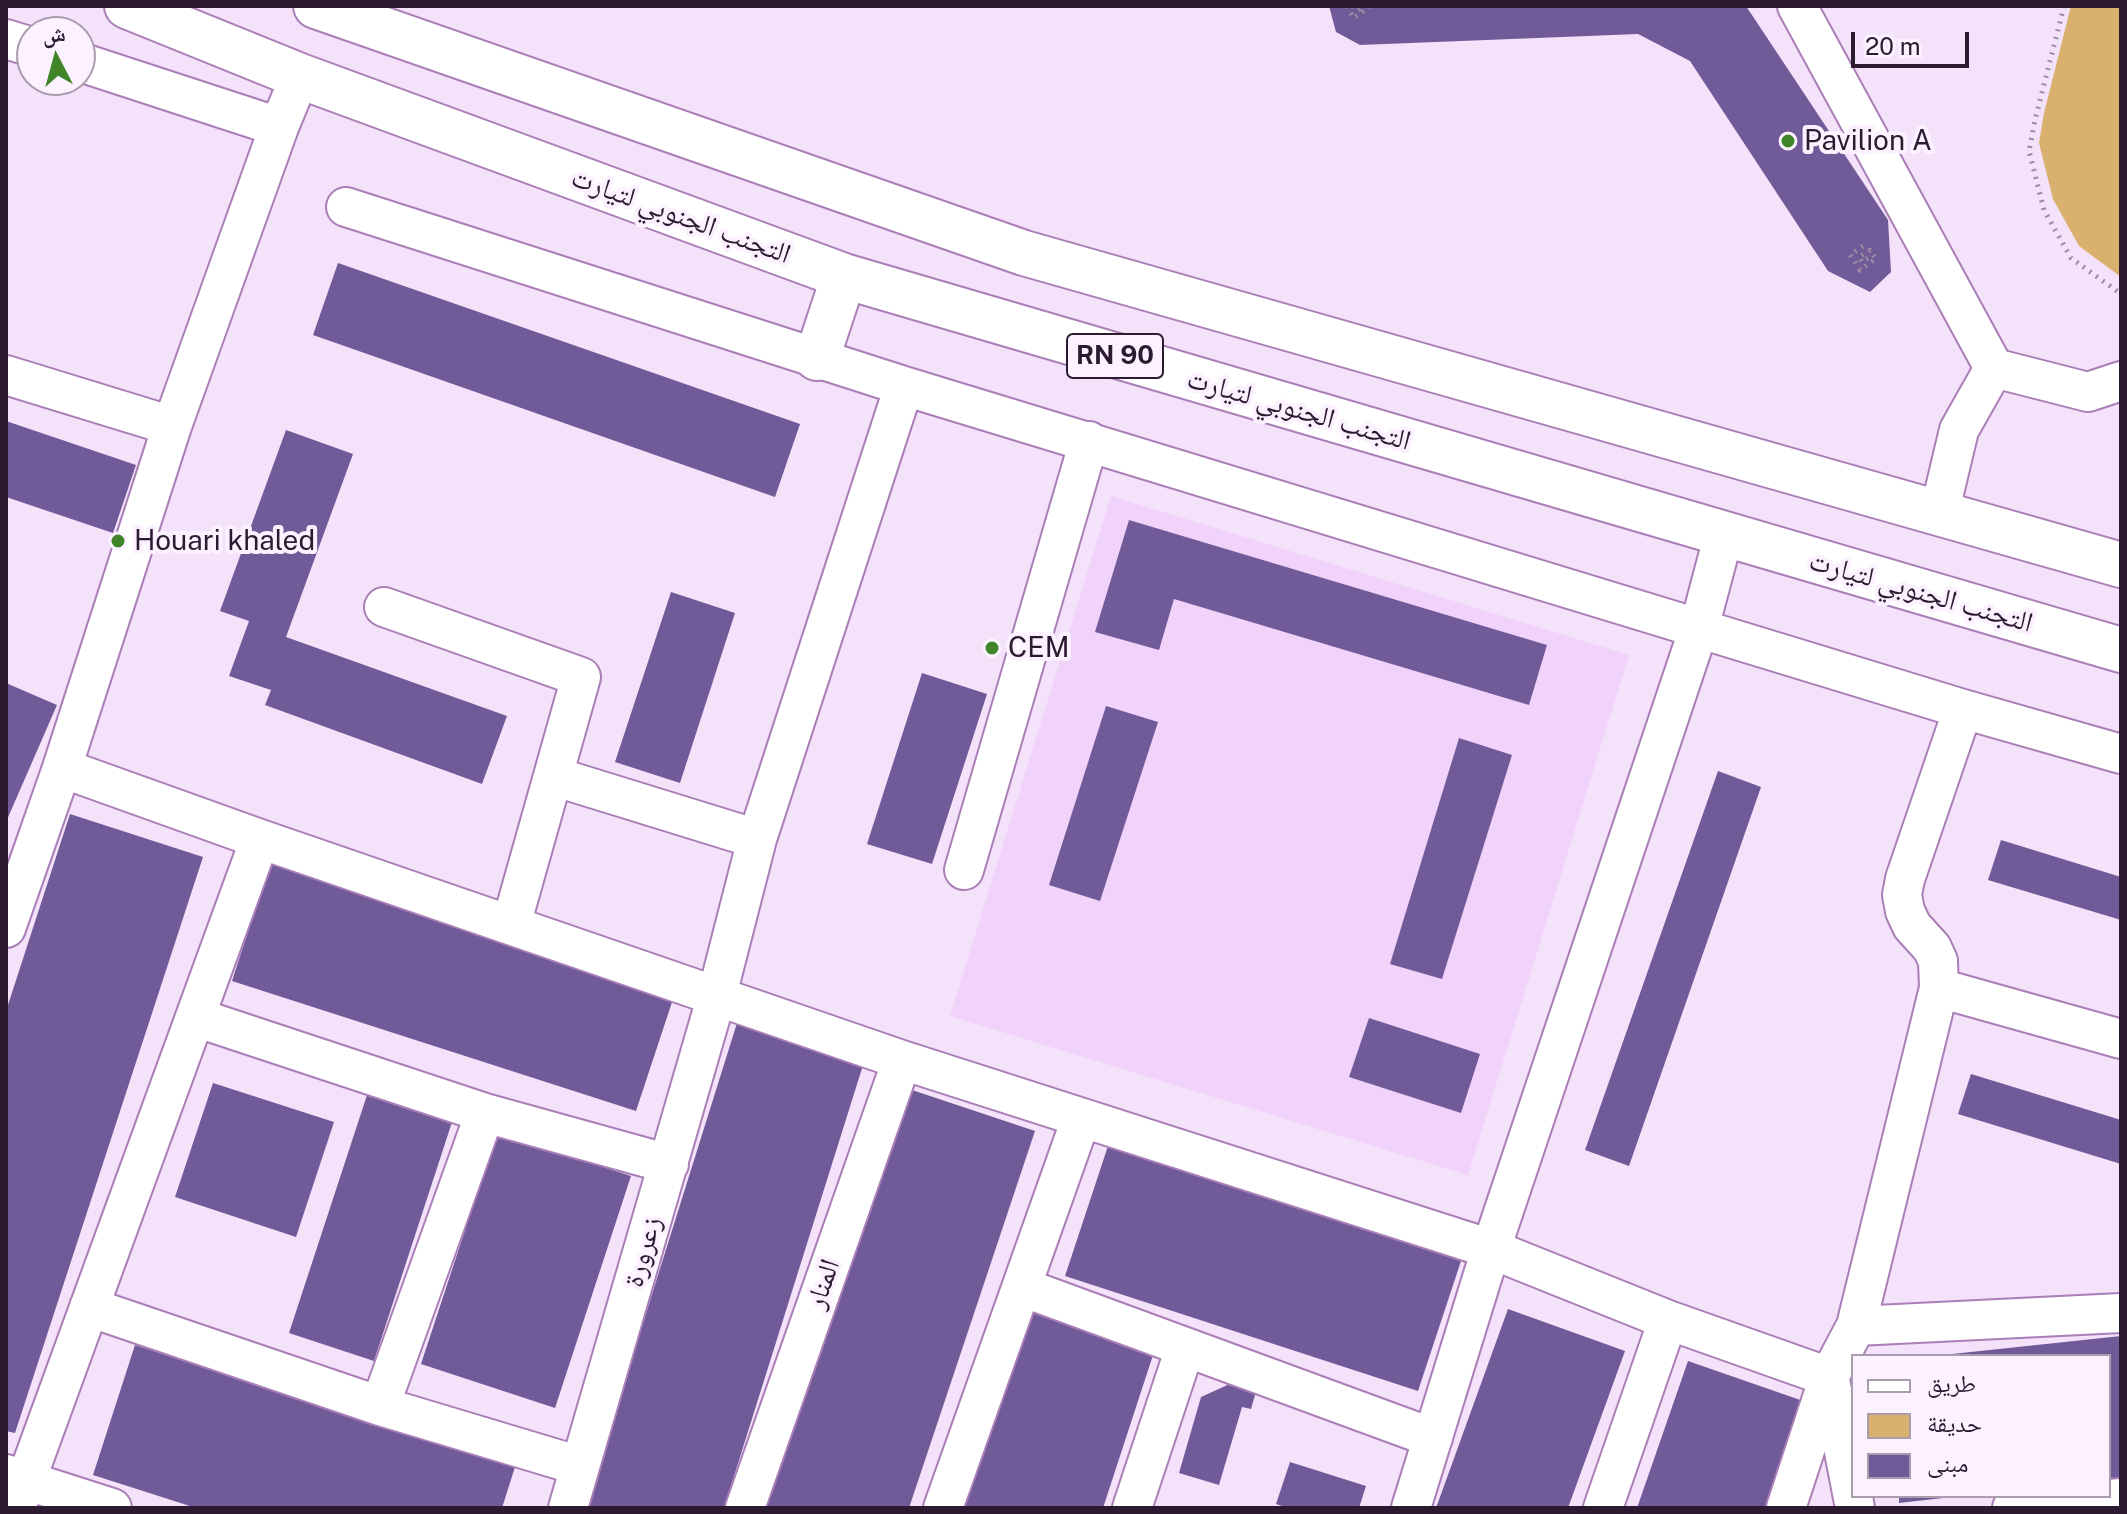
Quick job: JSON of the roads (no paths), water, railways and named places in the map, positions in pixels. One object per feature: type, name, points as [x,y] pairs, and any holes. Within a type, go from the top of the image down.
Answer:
[{"type":"highway","name":"التجنب الجنوبي لتيارت","points":[[127,6],[300,76],[844,276],[2121,650]]},
{"type":"highway","name":"RN 90","points":[[316,6],[1024,253],[2121,565]]},
{"type":"highway","points":[[817,358],[844,276]]},
{"type":"street","points":[[1797,6],[1994,368],[2088,392],[2121,381]]},
{"type":"street","points":[[96,67],[279,127]]},
{"type":"street","points":[[6,928],[62,768],[172,426],[300,76]]},
{"type":"street","points":[[346,207],[904,386],[1963,709],[2121,754]]},
{"type":"street","points":[[1939,514],[1959,430],[1994,368]]},
{"type":"street","points":[[6,375],[172,426]]},
{"type":"street","name":"زعرورة","points":[[568,1508],[717,995],[757,839],[904,386]]},
{"type":"street","points":[[964,870],[1089,441]]},
{"type":"street","points":[[1411,1508],[1491,1249],[1699,628],[1724,534]]},
{"type":"street","points":[[384,607],[581,677],[511,925]]},
{"type":"street","points":[[1786,1508],[1829,1377],[1856,1326],[1939,988],[1938,961],[1932,948],[1912,926],[1902,895],[1963,709]]},
{"type":"street","points":[[62,768],[902,1060],[1491,1249],[1668,1320],[1829,1377]]},
{"type":"street","points":[[553,776],[757,839]]},
{"type":"street","points":[[112,1508],[16,1487],[89,1307],[260,839]]},
{"type":"street","points":[[1939,988],[2121,1039]]},
{"type":"street","points":[[195,1017],[485,1113],[669,1164]]},
{"type":"street","name":"المنار","points":[[745,1508],[902,1060]]},
{"type":"street","points":[[380,1406],[485,1113]]},
{"type":"street","points":[[943,1508],[1081,1119]]},
{"type":"street","points":[[1022,1287],[1433,1438]]},
{"type":"street","points":[[89,1307],[380,1406],[580,1466]]},
{"type":"street","points":[[1856,1326],[2121,1313]]},
{"type":"street","points":[[1603,1508],[1668,1320]]},
{"type":"street","points":[[1132,1508],[1185,1348]]},
{"type":"street","points":[[1829,1377],[1851,1488]]},
{"type":"street","points":[[2012,1508],[2121,1498]]},
{"type":"place","name":"Pavilion A","points":[[1788,141]]},
{"type":"place","name":"Houari khaled","points":[[118,541]]},
{"type":"place","name":"CEM","points":[[992,648]]}]
